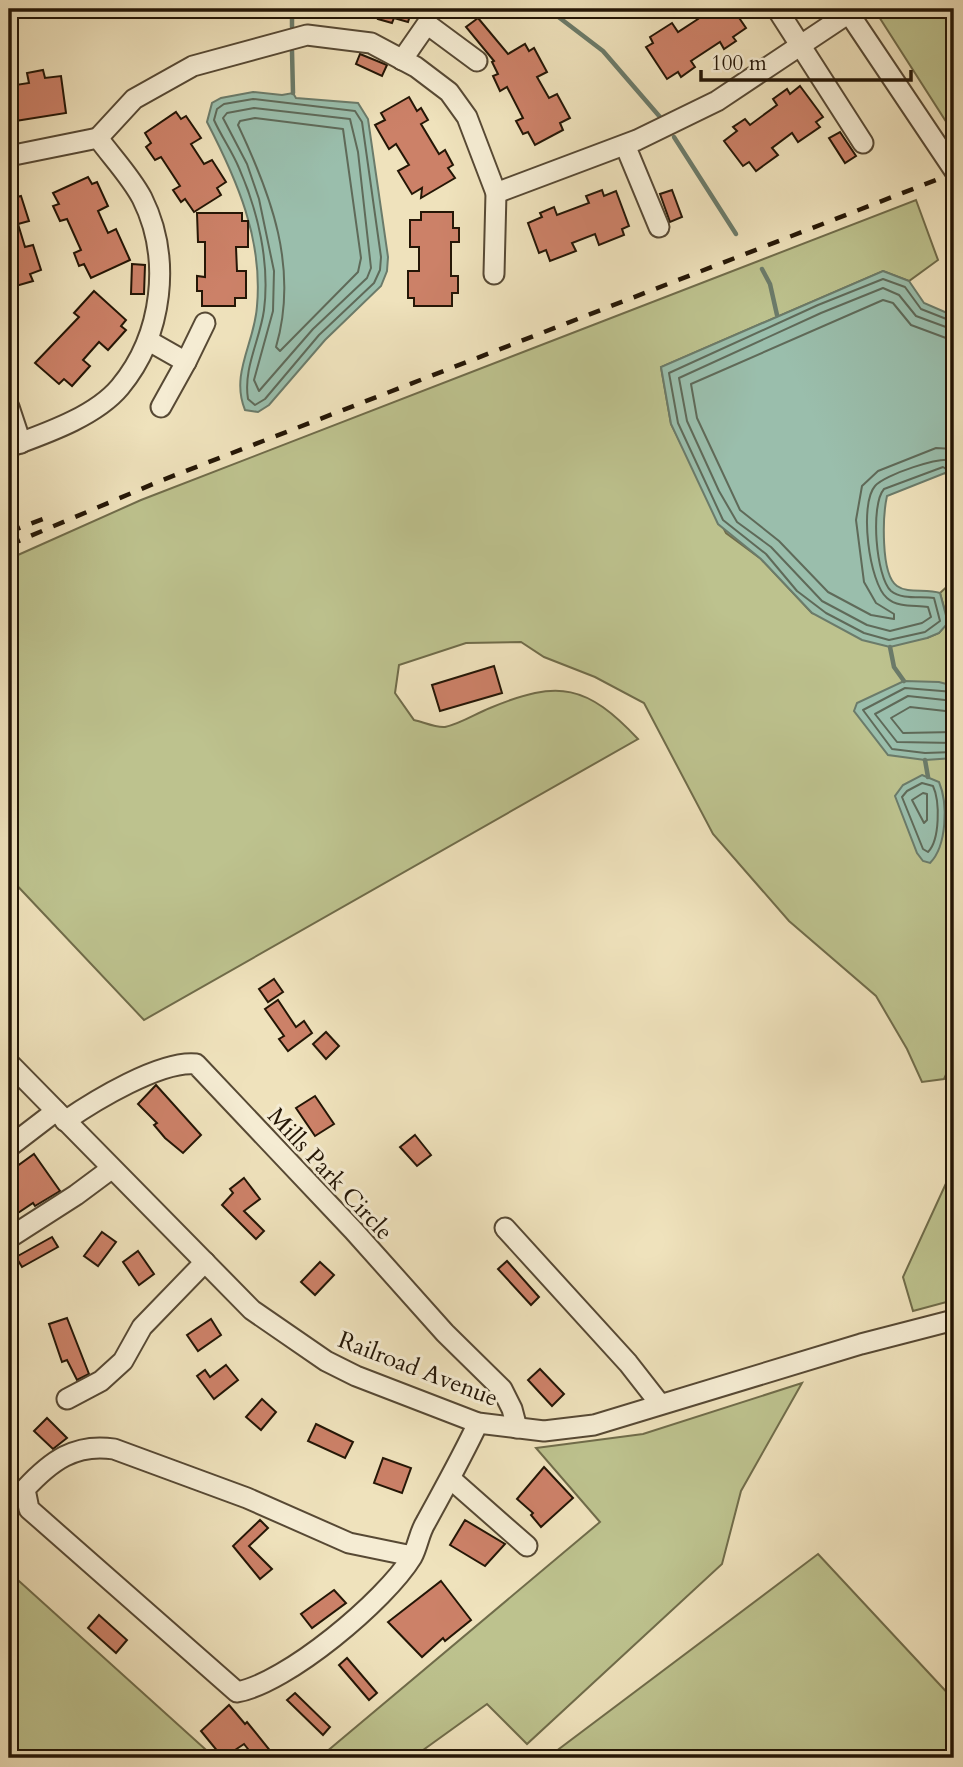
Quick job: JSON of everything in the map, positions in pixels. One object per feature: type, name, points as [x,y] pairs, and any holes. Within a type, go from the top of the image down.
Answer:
[{"type":"street","points":[[777,9],[863,143]]},
{"type":"street","points":[[496,193],[625,145],[717,101],[848,11],[954,170]]},
{"type":"street","points":[[402,60],[427,24],[477,61]]},
{"type":"street","points":[[9,156],[98,138],[134,99],[193,66],[307,35],[371,43],[449,92],[467,117],[496,193],[494,274]]},
{"type":"street","points":[[9,407],[15,445],[69,425],[119,389],[149,341],[162,263],[142,198],[98,138]]},
{"type":"street","points":[[625,145],[659,228]]},
{"type":"street","points":[[161,407],[205,323]]},
{"type":"street","points":[[149,341],[186,362]]},
{"type":"street","name":"Railroad Avenue","points":[[9,1063],[253,1310],[326,1361],[356,1376],[478,1423],[544,1431],[579,1428],[861,1344],[954,1320]]},
{"type":"street","name":"Mills Park Circle","points":[[61,1116],[177,1064],[196,1064],[354,1230],[446,1333],[502,1389],[512,1409],[517,1428]]},
{"type":"street","points":[[9,1147],[61,1116]]},
{"type":"street","points":[[9,1238],[76,1195],[111,1168]]},
{"type":"street","points":[[505,1228],[628,1363],[660,1404]]},
{"type":"street","points":[[67,1399],[101,1381],[123,1361],[142,1327],[205,1262]]},
{"type":"street","points":[[412,1556],[349,1543],[247,1498],[114,1449],[93,1446],[71,1453],[44,1469],[25,1489],[29,1509],[237,1692],[256,1689],[307,1657],[371,1606],[412,1556],[424,1525],[452,1480],[478,1423]]},
{"type":"street","points":[[452,1480],[527,1546]]},
{"type":"green space","points":[[874,9],[954,9],[954,134]]},
{"type":"green space","points":[[916,200],[938,260],[909,281],[883,271],[661,367],[671,424],[726,533],[761,559],[812,613],[927,638],[939,633],[948,622],[940,593],[954,580],[954,1057],[944,1079],[922,1082],[907,1049],[876,996],[789,921],[713,834],[644,703],[595,677],[544,657],[521,642],[466,643],[399,665],[395,693],[414,720],[445,727],[535,693],[571,692],[603,707],[638,739],[144,1020],[9,877],[9,559],[141,500]]},
{"type":"green space","points":[[954,1166],[954,1300],[913,1311],[903,1277]]},
{"type":"green space","points":[[802,1383],[741,1491],[722,1564],[527,1744],[487,1704],[412,1758],[319,1758],[600,1522],[536,1448],[643,1434]]},
{"type":"green space","points":[[818,1554],[954,1700],[954,1758],[547,1758]]},
{"type":"green space","points":[[9,1572],[215,1758],[9,1758]]},
{"type":"water","points":[[253,92],[282,95],[293,93],[296,98],[358,103],[368,119],[388,257],[387,271],[381,286],[325,340],[269,405],[258,412],[245,410],[240,384],[257,306],[258,281],[252,234],[238,188],[207,122],[212,103],[221,98]]},
{"type":"water","points":[[883,271],[909,281],[924,303],[954,316],[954,486],[945,473],[887,496],[884,516],[885,557],[892,579],[901,588],[940,593],[948,623],[939,633],[927,638],[890,647],[862,640],[812,613],[761,559],[718,524],[671,424],[661,367]]},
{"type":"water","points":[[904,681],[939,682],[954,686],[954,758],[925,760],[888,755],[854,711],[857,703]]},
{"type":"water","points":[[922,775],[939,782],[945,812],[940,846],[930,863],[923,861],[917,853],[895,796],[903,785]]},
{"type":"building","points":[[374,9],[412,9],[408,22],[394,18],[392,23],[378,19],[380,14],[374,12]]},
{"type":"building","points":[[692,9],[733,9],[746,28],[733,37],[736,41],[724,49],[720,42],[691,61],[695,67],[681,77],[678,72],[667,79],[646,47],[653,43],[650,37],[672,23],[678,32],[698,19]]},
{"type":"building","points":[[478,18],[508,54],[525,44],[529,51],[534,48],[547,72],[537,77],[549,98],[557,94],[570,118],[560,123],[563,130],[535,145],[528,132],[523,134],[516,121],[523,118],[507,87],[500,91],[493,76],[498,74],[492,62],[494,61],[466,27]]},
{"type":"building","points":[[360,54],[387,65],[382,76],[356,64]]},
{"type":"building","points":[[43,70],[45,78],[61,76],[66,113],[9,122],[9,86],[29,83],[27,73]]},
{"type":"building","points":[[800,86],[823,117],[816,122],[820,127],[798,142],[792,133],[772,148],[778,155],[756,171],[749,162],[743,166],[724,141],[737,131],[733,127],[745,119],[750,125],[777,105],[773,99],[787,89],[790,94]]},
{"type":"building","points":[[409,97],[417,111],[421,108],[428,120],[421,124],[439,154],[445,150],[453,165],[448,168],[455,178],[421,198],[422,188],[412,194],[398,171],[409,165],[396,144],[389,149],[375,125],[385,120],[381,113]]},
{"type":"building","points":[[176,112],[181,119],[186,116],[201,138],[191,144],[204,164],[212,160],[226,182],[217,188],[221,195],[194,212],[185,199],[181,202],[173,190],[180,186],[161,157],[155,160],[146,147],[151,143],[145,133]]},
{"type":"building","points":[[840,132],[856,156],[845,163],[829,138]]},
{"type":"building","points":[[88,177],[92,184],[97,182],[108,206],[98,211],[108,233],[116,229],[130,260],[91,278],[84,264],[79,266],[74,253],[81,250],[67,219],[60,221],[53,206],[59,204],[53,193]]},
{"type":"building","points":[[602,190],[604,196],[616,191],[629,226],[622,229],[624,235],[599,245],[595,234],[572,243],[576,251],[550,261],[546,250],[539,253],[528,223],[542,217],[540,213],[554,207],[557,215],[589,203],[586,196]]},
{"type":"building","points":[[672,190],[682,217],[670,222],[660,194]]},
{"type":"building","points":[[21,196],[29,221],[18,224],[25,247],[33,245],[41,270],[30,274],[33,281],[9,288],[9,199]]},
{"type":"building","points":[[421,212],[453,212],[453,228],[459,228],[459,242],[451,242],[451,276],[458,276],[458,293],[452,293],[452,306],[414,306],[414,298],[408,298],[408,271],[419,271],[419,247],[410,247],[410,220],[421,220]]},
{"type":"building","points":[[197,213],[242,213],[242,221],[248,221],[248,247],[236,247],[237,271],[246,271],[246,298],[235,298],[235,306],[202,306],[202,291],[197,291],[197,276],[205,277],[205,242],[198,242]]},
{"type":"building","points":[[132,264],[145,265],[144,294],[131,294]]},
{"type":"building","points":[[94,291],[126,320],[121,326],[126,330],[108,350],[99,342],[83,360],[90,366],[72,386],[64,379],[59,384],[35,363],[79,317],[74,313]]},
{"type":"building","points":[[494,666],[502,693],[440,711],[432,685]]},
{"type":"building","points":[[274,979],[283,992],[268,1002],[259,989]]},
{"type":"building","points":[[278,1000],[296,1027],[304,1021],[312,1033],[288,1051],[279,1039],[284,1036],[265,1009]]},
{"type":"building","points":[[326,1032],[339,1046],[326,1059],[313,1044]]},
{"type":"building","points":[[156,1085],[201,1135],[183,1153],[165,1138],[154,1125],[157,1123],[138,1104]]},
{"type":"building","points":[[315,1096],[334,1124],[315,1136],[296,1108]]},
{"type":"building","points":[[415,1135],[431,1155],[417,1166],[400,1147]]},
{"type":"building","points":[[34,1154],[60,1191],[35,1206],[33,1203],[9,1219],[9,1172]]},
{"type":"building","points":[[244,1178],[260,1199],[244,1211],[264,1231],[256,1239],[222,1205],[233,1193],[230,1189]]},
{"type":"building","points":[[102,1232],[116,1242],[98,1266],[84,1256]]},
{"type":"building","points":[[52,1237],[58,1247],[22,1267],[16,1257]]},
{"type":"building","points":[[138,1251],[154,1274],[139,1285],[123,1262]]},
{"type":"building","points":[[507,1261],[539,1297],[531,1305],[498,1269]]},
{"type":"building","points":[[320,1262],[334,1275],[315,1295],[301,1282]]},
{"type":"building","points":[[67,1318],[89,1374],[77,1380],[67,1360],[62,1362],[49,1324]]},
{"type":"building","points":[[211,1319],[221,1335],[198,1351],[187,1335]]},
{"type":"building","points":[[226,1365],[238,1380],[214,1399],[197,1376],[205,1370],[210,1377]]},
{"type":"building","points":[[540,1369],[564,1394],[552,1406],[528,1380]]},
{"type":"building","points":[[262,1399],[276,1412],[261,1430],[246,1417]]},
{"type":"building","points":[[47,1418],[67,1438],[53,1449],[34,1431]]},
{"type":"building","points":[[316,1424],[353,1442],[345,1458],[308,1441]]},
{"type":"building","points":[[383,1458],[411,1468],[402,1493],[374,1483]]},
{"type":"building","points":[[544,1467],[573,1498],[541,1527],[531,1515],[533,1513],[517,1499]]},
{"type":"building","points":[[260,1520],[268,1528],[249,1546],[272,1569],[260,1579],[233,1546]]},
{"type":"building","points":[[465,1520],[505,1544],[485,1566],[450,1545]]},
{"type":"building","points":[[441,1581],[471,1620],[445,1641],[443,1638],[422,1657],[388,1622]]},
{"type":"building","points":[[334,1590],[346,1603],[312,1628],[301,1614]]},
{"type":"building","points":[[99,1615],[127,1640],[116,1653],[88,1628]]},
{"type":"building","points":[[347,1658],[377,1693],[369,1700],[339,1665]]},
{"type":"building","points":[[295,1693],[330,1727],[323,1735],[287,1700]]},
{"type":"building","points":[[229,1705],[245,1724],[247,1722],[276,1758],[255,1758],[244,1744],[223,1758],[201,1731]]},
{"type":"waterway","points":[[292,9],[292,27]]},
{"type":"waterway","points":[[548,9],[603,51],[660,117]]},
{"type":"waterway","points":[[292,51],[293,93]]},
{"type":"waterway","points":[[674,137],[736,234]]},
{"type":"waterway","points":[[762,269],[770,284],[777,315]]},
{"type":"waterway","points":[[890,647],[894,667],[904,681]]},
{"type":"waterway","points":[[925,760],[928,777]]},
{"type":"railway","points":[[9,545],[160,481],[954,173]]},
{"type":"railway","points":[[9,532],[43,519]]}]
